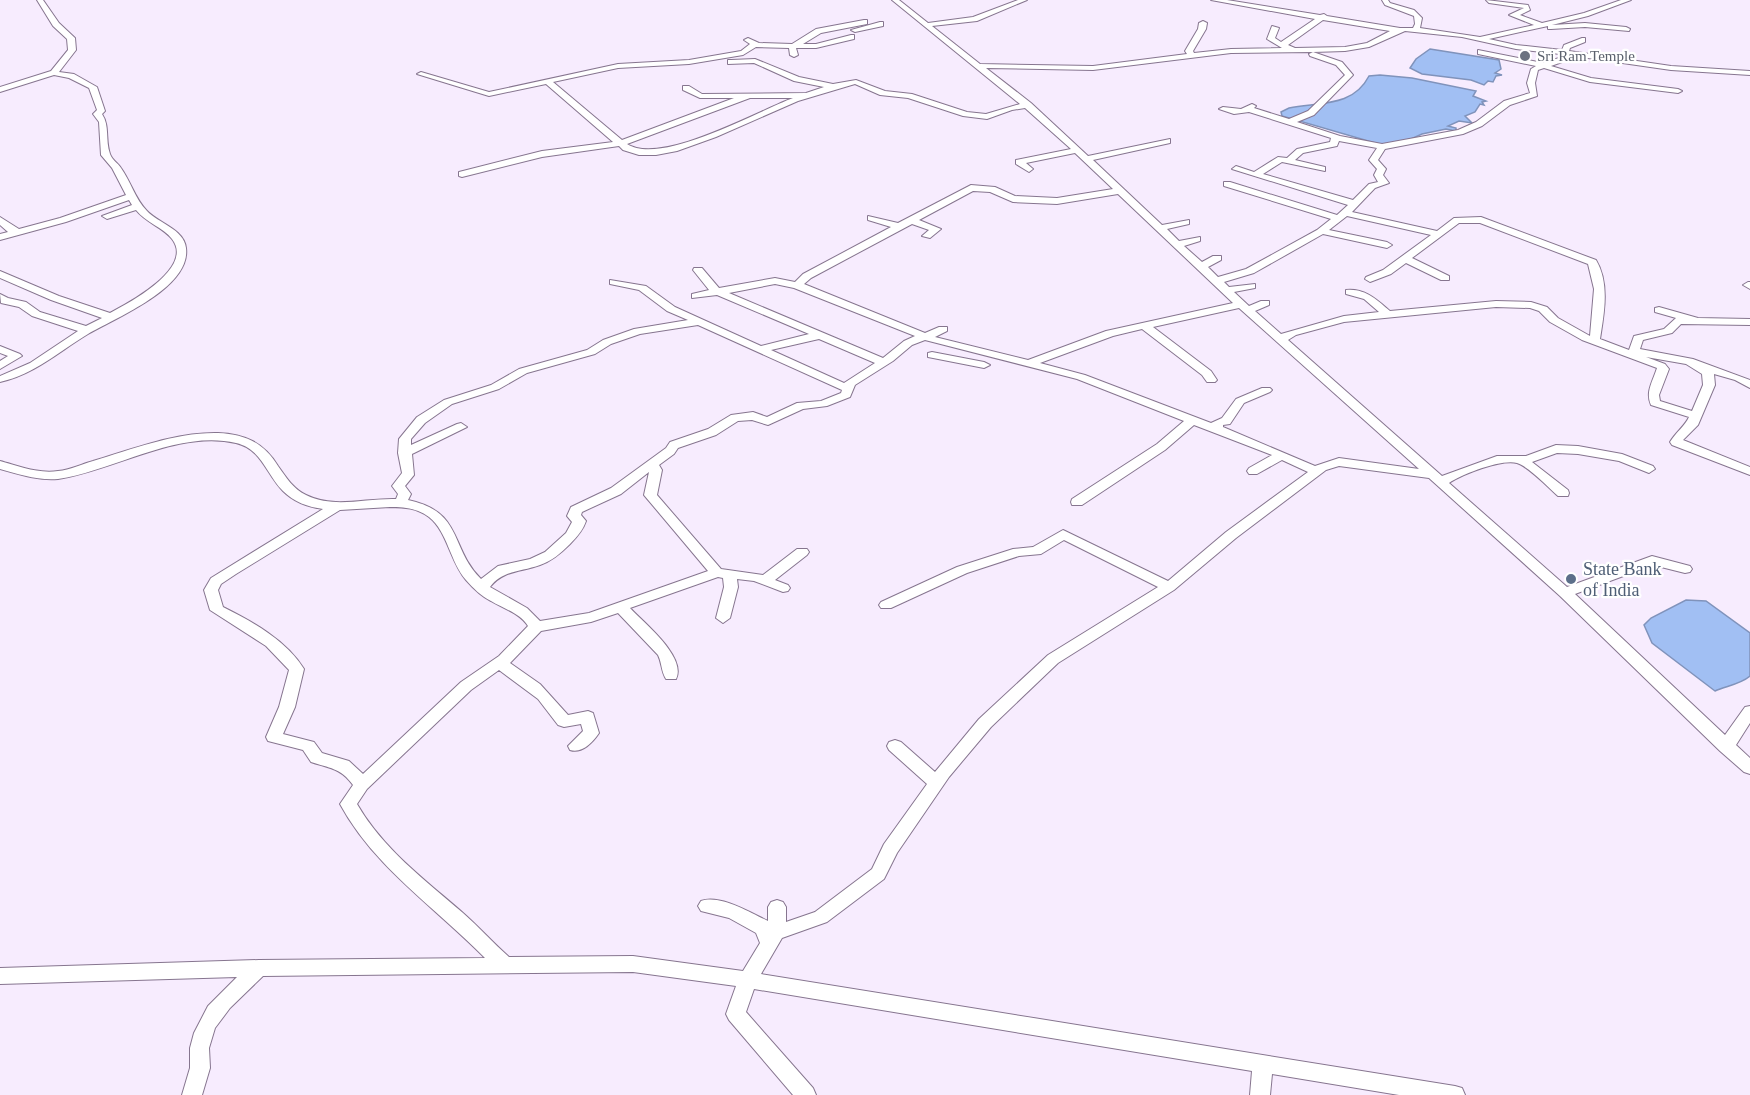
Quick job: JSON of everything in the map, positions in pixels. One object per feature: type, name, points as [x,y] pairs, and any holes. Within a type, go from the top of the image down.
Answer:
[{"type":"street","points":[[40,0],[56,24],[71,38],[72,50],[54,73]]},
{"type":"street","points":[[924,23],[974,19],[1024,0]]},
{"type":"street","points":[[1214,0],[1257,3],[1278,10],[1401,30],[1480,39],[1682,70],[1750,73]]},
{"type":"street","points":[[1385,0],[1387,4],[1412,10],[1419,16],[1419,24],[1414,30]]},
{"type":"street","points":[[1480,39],[1586,15],[1628,0]]},
{"type":"street","points":[[1489,1],[1526,6],[1528,9],[1513,15],[1542,25],[1626,29]]},
{"type":"street","points":[[903,4],[1028,105],[1245,307],[1565,593],[1750,768]]},
{"type":"street","points":[[1412,10],[1424,7]]},
{"type":"street","points":[[1272,17],[1278,10]]},
{"type":"street","points":[[1283,46],[1324,16]]},
{"type":"street","points":[[924,23],[939,19]]},
{"type":"street","points":[[794,55],[791,51],[794,46],[819,31],[864,22]]},
{"type":"street","points":[[689,62],[744,53],[751,42],[794,46],[820,43],[848,35],[877,22],[889,26]]},
{"type":"street","points":[[1191,55],[1189,51],[1203,23]]},
{"type":"street","points":[[1275,28],[1271,39],[1283,46],[1335,62],[1345,68],[1348,75],[1311,113],[1292,121]]},
{"type":"street","points":[[979,66],[1102,67],[1231,51],[1359,48],[1401,30]]},
{"type":"street","points":[[820,43],[828,38]]},
{"type":"street","points":[[1563,52],[1569,45],[1582,40]]},
{"type":"street","points":[[1482,52],[1590,80],[1678,90]]},
{"type":"street","points":[[1223,109],[1230,112],[1251,108],[1351,142],[1383,147],[1430,140],[1479,124],[1507,103],[1534,94],[1532,72],[1564,58],[1563,52]]},
{"type":"street","points":[[421,74],[489,94],[618,66],[755,61],[797,79],[836,87]]},
{"type":"street","points":[[0,90],[54,73],[66,74],[93,87],[101,111],[97,114],[104,122],[102,133],[105,154],[116,168],[137,207],[149,219],[168,230],[177,239],[181,255],[177,267],[169,276],[128,311],[87,330],[2,380]]},
{"type":"street","points":[[547,81],[633,152],[642,153],[684,146],[716,136],[760,114],[810,95],[856,82],[883,93],[909,96],[966,114],[987,117],[1010,108],[1028,105]]},
{"type":"street","points":[[686,88],[700,96],[810,95]]},
{"type":"street","points":[[462,174],[542,154],[622,143],[750,95]]},
{"type":"street","points":[[1288,161],[1300,151],[1334,144],[1335,137]]},
{"type":"street","points":[[1086,159],[1167,141]]},
{"type":"street","points":[[1351,142],[1374,155]]},
{"type":"street","points":[[1217,281],[1250,271],[1322,231],[1374,185],[1384,183],[1378,175],[1382,170],[1373,162],[1374,155],[1383,147]]},
{"type":"street","points":[[1029,169],[1019,162],[1076,150]]},
{"type":"street","points":[[1255,175],[1278,160],[1322,169]]},
{"type":"street","points":[[1236,169],[1355,204]]},
{"type":"street","points":[[1227,184],[1342,215],[1439,234]]},
{"type":"street","points":[[1374,185],[1390,190]]},
{"type":"street","points":[[797,285],[807,276],[897,226],[974,188],[992,189],[1013,199],[1057,201],[1119,191]]},
{"type":"street","points":[[0,237],[130,197]]},
{"type":"street","points":[[107,216],[137,207]]},
{"type":"street","points":[[871,218],[897,226]]},
{"type":"street","points":[[1370,279],[1387,272],[1462,218],[1481,220],[1592,261],[1597,273],[1599,297],[1594,341]]},
{"type":"street","points":[[0,220],[13,231],[22,232]]},
{"type":"street","points":[[910,220],[936,229],[927,236]]},
{"type":"street","points":[[1160,228],[1184,220],[1197,236],[1179,244]]},
{"type":"street","points":[[1406,226],[1450,225]]},
{"type":"street","points":[[1322,231],[1387,245]]},
{"type":"street","points":[[177,239],[188,232]]},
{"type":"street","points":[[1202,266],[1217,258]]},
{"type":"street","points":[[1406,259],[1445,278]]},
{"type":"street","points":[[698,270],[708,285],[722,293],[883,362]]},
{"type":"street","points":[[169,276],[186,272]]},
{"type":"street","points":[[0,274],[55,298],[113,318]]},
{"type":"street","points":[[0,284],[13,280]]},
{"type":"street","points":[[696,296],[722,293],[775,281],[797,285],[925,337],[1081,377],[1281,455],[1316,471]]},
{"type":"street","points":[[614,282],[642,288],[671,309],[848,389]]},
{"type":"street","points":[[1227,290],[1251,286]]},
{"type":"street","points":[[1350,292],[1368,297],[1388,315]]},
{"type":"street","points":[[0,297],[5,301],[22,304],[36,314],[87,330]]},
{"type":"street","points":[[1028,364],[1110,333],[1265,303]]},
{"type":"street","points":[[1281,339],[1292,333],[1344,319],[1496,304],[1531,304],[1543,309],[1554,320],[1594,341],[1661,366],[1664,369],[1653,395],[1655,403],[1694,416]]},
{"type":"street","points":[[1659,310],[1702,322]]},
{"type":"street","points":[[1750,322],[1678,321],[1668,331],[1638,338],[1634,351],[1745,377],[1750,386]]},
{"type":"street","points":[[399,504],[405,494],[398,486],[408,477],[409,472],[404,453],[405,438],[421,420],[448,402],[495,387],[524,371],[591,352],[607,342],[639,331],[699,322]]},
{"type":"street","points":[[1145,326],[1207,373],[1211,380]]},
{"type":"street","points":[[482,587],[487,579],[504,567],[543,559],[560,547],[578,526],[579,521],[574,516],[576,510],[616,491],[674,445],[712,432],[735,418],[753,416],[768,421],[801,406],[823,404],[846,395],[850,383],[908,343],[943,328]]},
{"type":"street","points":[[761,349],[821,335]]},
{"type":"street","points":[[948,361],[943,356],[950,344]]},
{"type":"street","points":[[0,349],[16,356],[13,360],[0,366]]},
{"type":"street","points":[[932,355],[948,361],[984,365]]},
{"type":"street","points":[[1699,365],[1708,372],[1711,378],[1692,425],[1676,442],[1750,471]]},
{"type":"street","points":[[1217,430],[1218,423],[1226,421],[1240,401],[1266,390]]},
{"type":"street","points":[[1077,502],[1161,447],[1192,420]]},
{"type":"street","points":[[404,453],[460,427]]},
{"type":"street","points":[[0,465],[35,475],[59,475],[183,439],[218,437],[245,440],[262,448],[280,482],[293,495],[316,505],[399,504],[430,512],[442,523],[466,572],[482,587],[518,609],[534,622],[536,627]]},
{"type":"street","points":[[806,1095],[736,1014],[747,980],[776,933],[821,917],[878,874],[890,849],[936,783],[985,723],[1053,659],[1169,587],[1231,535],[1316,471],[1339,462],[1437,478],[1501,459],[1522,460],[1549,450],[1578,450],[1622,458],[1649,469]]},
{"type":"street","points":[[1253,471],[1281,455]]},
{"type":"street","points":[[1522,460],[1544,480],[1563,492]]},
{"type":"street","points":[[651,465],[656,470],[650,495],[723,573],[731,587],[723,618]]},
{"type":"street","points":[[338,506],[319,519],[268,546],[216,582],[211,590],[217,610],[286,654],[297,669],[287,707],[274,737],[308,746],[317,758],[335,760],[354,771],[361,785]]},
{"type":"street","points":[[886,605],[962,570],[1018,552],[1036,551],[1063,534],[1169,587]]},
{"type":"street","points":[[764,581],[802,552]]},
{"type":"street","points":[[1565,593],[1652,560],[1685,569]]},
{"type":"street","points":[[506,966],[381,851],[357,821],[348,804],[361,785],[466,686],[498,663],[536,627],[591,617],[723,573],[764,581],[783,588]]},
{"type":"street","points":[[621,607],[664,652],[669,661],[670,675]]},
{"type":"street","points":[[498,663],[546,697],[556,707],[564,721],[588,717],[591,733],[576,746]]},
{"type":"street","points":[[1726,747],[1750,711]]},
{"type":"street","points":[[895,746],[936,783]]},
{"type":"street","points":[[707,906],[733,912],[764,928],[769,943]]},
{"type":"street","points":[[769,943],[777,925],[777,907]]},
{"type":"street","points":[[0,976],[259,968],[633,964],[689,970],[1026,1023],[1455,1095]]},
{"type":"street","points":[[192,1095],[201,1066],[198,1056],[200,1042],[207,1026],[226,999],[259,968]]},
{"type":"street","points":[[1260,1095],[1263,1064]]},
{"type":"water","points":[[1430,49],[1499,60],[1501,69],[1495,73],[1502,75],[1496,76],[1493,82],[1488,81],[1484,85],[1471,80],[1422,74],[1410,68],[1416,59]]},
{"type":"water","points":[[1369,76],[1412,78],[1476,91],[1473,96],[1486,101],[1482,102],[1484,105],[1480,104],[1475,112],[1465,116],[1472,123],[1459,121],[1448,126],[1456,128],[1456,131],[1446,129],[1422,134],[1402,143],[1382,145],[1282,116],[1281,112],[1289,108],[1345,98],[1362,86]]},
{"type":"water","points":[[1686,600],[1706,601],[1750,633],[1750,676],[1715,691],[1652,643],[1644,625],[1651,618]]},
{"type":"place","name":"Sri Ram Temple","points":[[1525,56]]},
{"type":"place","name":"State Bank of India","points":[[1571,579]]}]
